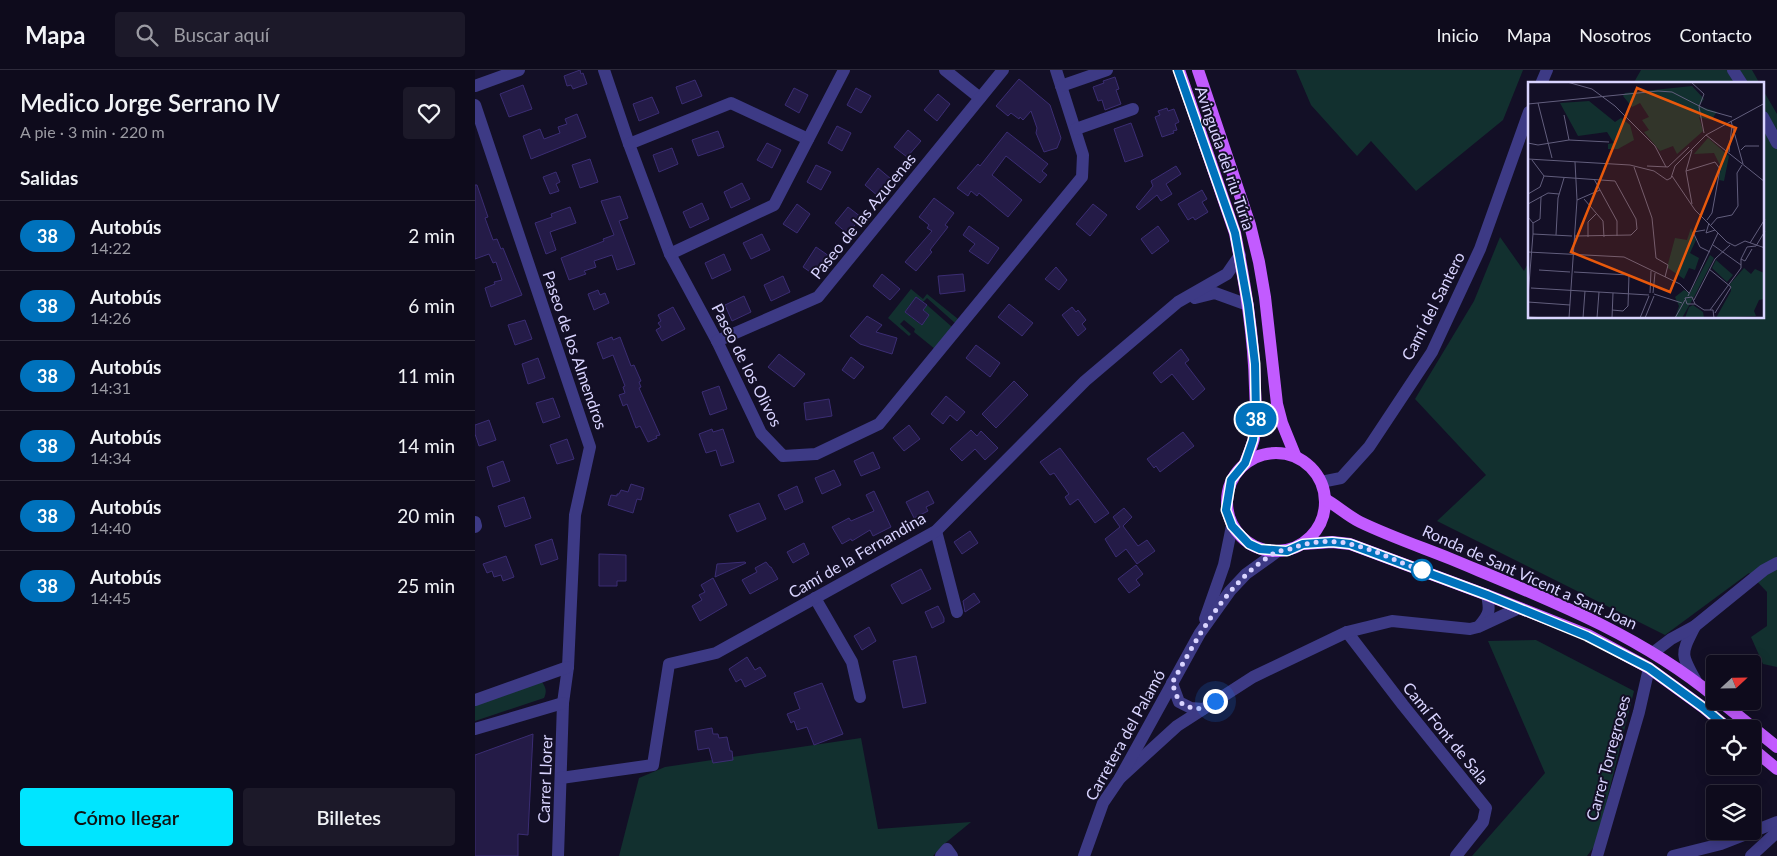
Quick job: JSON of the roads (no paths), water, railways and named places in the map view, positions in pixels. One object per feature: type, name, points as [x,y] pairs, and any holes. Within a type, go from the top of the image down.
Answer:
[{"type":"main road","name":"Avinguda del riu Túria","points":[[1179,70],[1235,233],[1240,255],[1255,364],[1256,415],[1253,440],[1245,463]]},
{"type":"main road","name":"Avinguda del riu Túria","points":[[1198,70],[1250,225],[1265,297],[1277,404],[1295,456]]},
{"type":"main road","points":[[1282,453],[1295,456],[1310,465],[1321,482],[1325,499],[1320,523],[1303,544],[1287,551],[1260,549],[1249,544],[1232,526],[1226,510],[1231,480],[1245,463],[1257,457],[1282,453]]},
{"type":"main road","name":"Ronda de Sant Vicent a Sant Joan","points":[[1325,499],[1359,521],[1501,580],[1626,636],[1654,652],[1706,689]]},
{"type":"main road","name":"Ronda de Sant Vicent a Sant Joan","points":[[1303,544],[1332,542],[1350,544],[1487,595],[1587,636],[1649,668],[1718,720]]},
{"type":"main road","points":[[1731,710],[1777,747]]},
{"type":"main road","points":[[1761,755],[1777,769]]},
{"type":"street","points":[[475,77],[495,70]]},
{"type":"street","points":[[475,86],[519,70]]},
{"type":"street","name":"Paseo de los Olivos","points":[[605,70],[629,144],[670,254],[717,341],[761,433],[783,456],[816,454],[879,424],[1082,176],[1083,155],[1056,70]]},
{"type":"street","points":[[670,254],[775,205],[844,70]]},
{"type":"street","points":[[945,70],[980,98]]},
{"type":"street","name":"Paseo de las Azucenas","points":[[717,341],[818,297],[1003,70]]},
{"type":"street","points":[[1061,86],[1107,70]]},
{"type":"street","points":[[1542,82],[1547,70]]},
{"type":"street","points":[[1733,70],[1741,82]]},
{"type":"street","points":[[629,144],[731,103],[808,139]]},
{"type":"street","name":"Paseo de los Almendros","points":[[475,105],[590,447],[575,515],[568,667],[563,702]]},
{"type":"street","points":[[1076,129],[1133,109]]},
{"type":"street","name":"Camí del Santero","points":[[1321,482],[1341,478],[1369,448],[1432,352],[1481,249],[1528,115]]},
{"type":"street","points":[[1765,121],[1777,143]]},
{"type":"street","name":"Camí de la Fernandina","points":[[561,778],[653,765],[669,664],[716,654],[936,531],[1085,382],[1179,302],[1227,274],[1240,255]]},
{"type":"street","points":[[1179,302],[1215,293],[1248,305]]},
{"type":"street","name":"Carretera del Palamó","points":[[1200,633],[1224,565],[1232,526]]},
{"type":"street","points":[[936,531],[957,612]]},
{"type":"street","name":"Carretera del Palamó","points":[[1084,856],[1103,803],[1120,778],[1200,633],[1230,591],[1278,551]]},
{"type":"street","points":[[1654,652],[1695,626],[1764,570],[1777,563]]},
{"type":"street","points":[[1478,627],[1488,616],[1490,608],[1487,595]]},
{"type":"street","points":[[815,598],[853,662],[860,697]]},
{"type":"street","points":[[1120,778],[1177,726],[1203,709],[1253,677],[1347,632],[1392,621],[1469,629],[1478,627],[1519,608]]},
{"type":"street","points":[[1695,626],[1683,650],[1684,660],[1696,681]]},
{"type":"street","name":"Camí Font de Sala","points":[[1347,632],[1403,706],[1486,808],[1483,822],[1456,856]]},
{"type":"street","points":[[475,700],[568,667]]},
{"type":"street","name":"Carrer Torregroses","points":[[1597,856],[1639,712],[1649,668]]},
{"type":"street","points":[[1172,683],[1179,702],[1191,708],[1203,709]]},
{"type":"street","points":[[475,728],[563,702]]},
{"type":"street","name":"Carrer Llorer","points":[[558,856],[563,702]]},
{"type":"street","points":[[1761,828],[1777,822]]},
{"type":"street","points":[[1753,854],[1777,832]]},
{"type":"street","points":[[1673,856],[1731,840]]},
{"type":"street","points":[[1749,840],[1752,843],[1753,854]]},
{"type":"street","points":[[941,856],[947,849],[952,856]]}]
